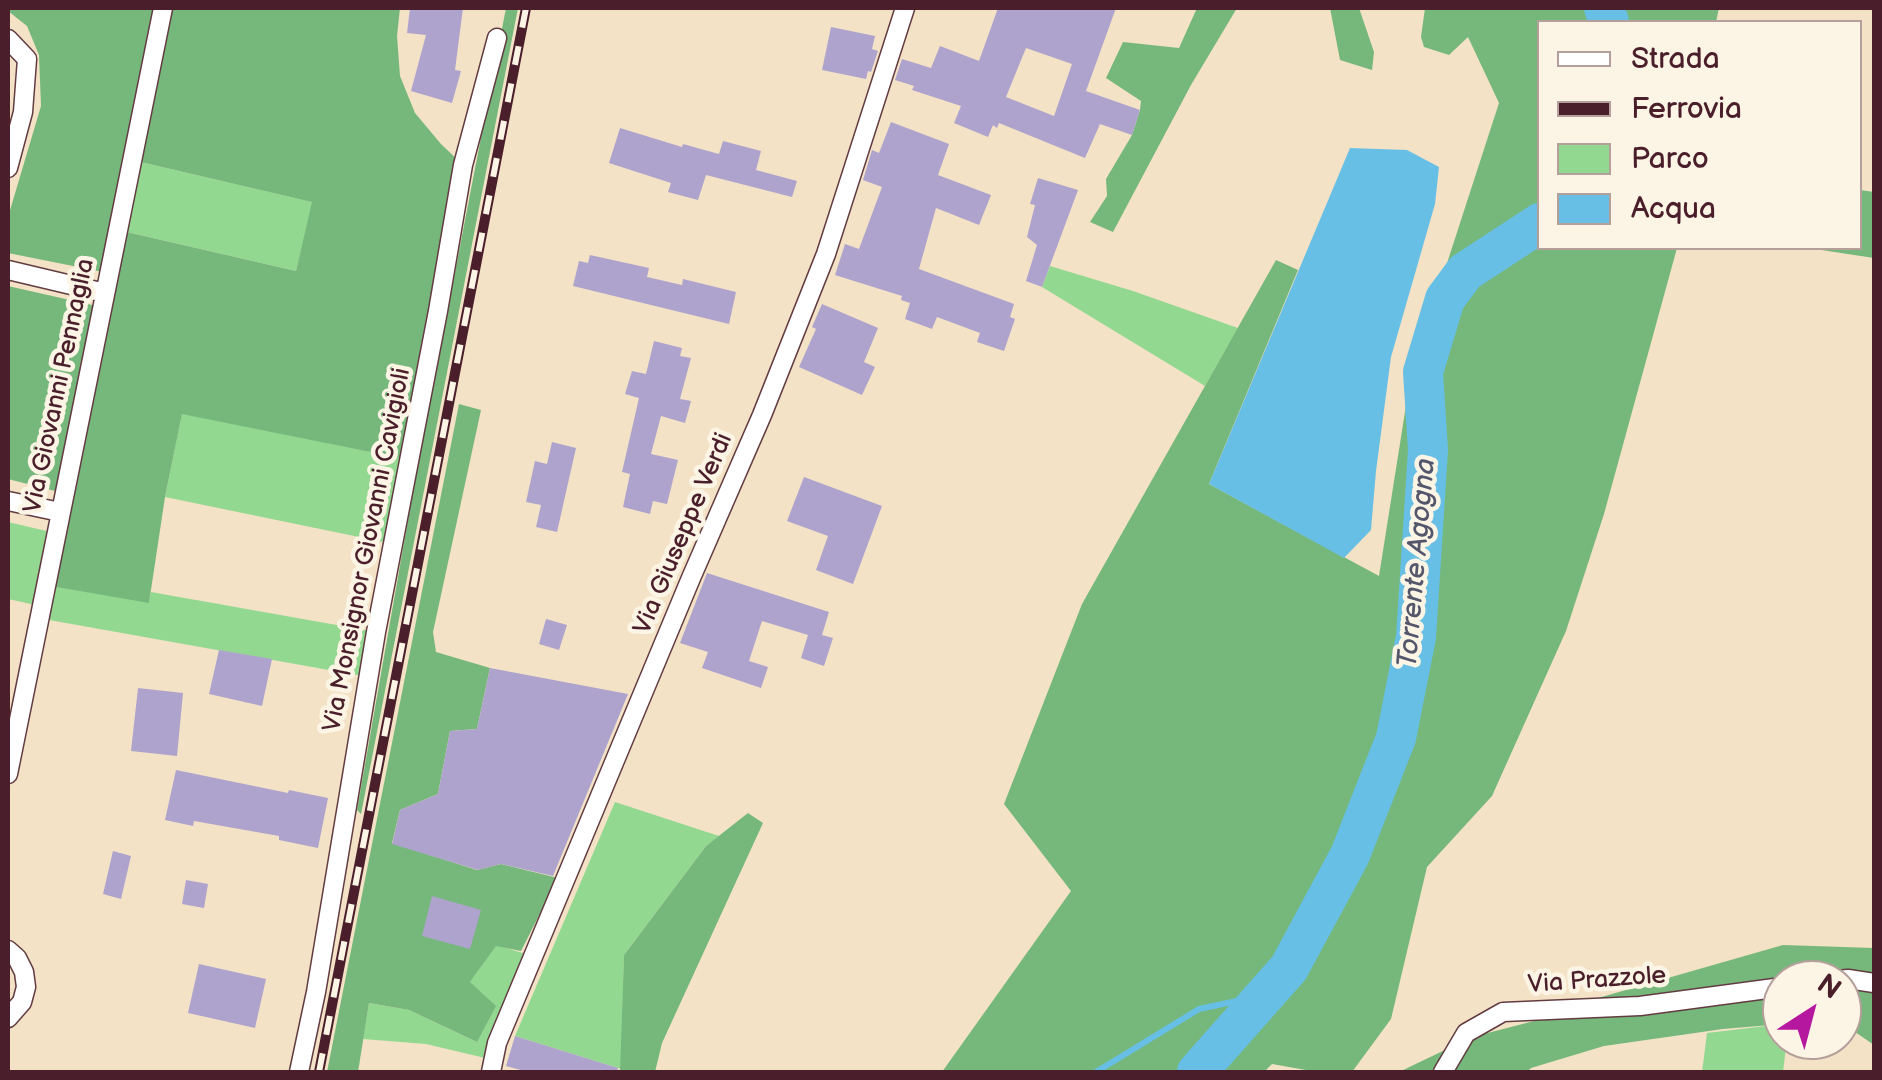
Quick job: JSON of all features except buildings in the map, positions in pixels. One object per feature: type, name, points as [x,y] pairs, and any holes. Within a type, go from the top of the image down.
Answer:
[{"type":"street","name":"Via Giovanni Pennaglia","points":[[8,774],[163,8]]},
{"type":"street","name":"Via Giuseppe Verdi","points":[[491,1072],[497,1043],[826,254],[906,8]]},
{"type":"street","name":"Via Monsignor Giovanni Cavigioli","points":[[299,1072],[463,165],[497,38]]},
{"type":"street","points":[[8,39],[27,59],[23,112],[8,168]]},
{"type":"street","points":[[8,270],[105,292]]},
{"type":"street","points":[[8,501],[60,512]]},
{"type":"street","points":[[8,950],[24,972],[26,987],[22,1002],[8,1018]]},
{"type":"street","name":"Via Prazzole","points":[[1443,1072],[1466,1034],[1503,1012],[1640,1006],[1762,990]]},
{"type":"green space","points":[[400,8],[400,76],[415,113],[463,165],[410,460],[182,414],[149,603],[45,585],[63,493],[8,479],[8,286],[101,307],[108,273],[8,253],[8,217],[41,106],[39,55],[27,26],[8,11]],"holes":[[[132,160],[312,202],[296,271],[118,230]]]},
{"type":"green space","points":[[506,8],[518,8],[361,814],[357,810],[417,469]]},
{"type":"green space","points":[[1197,8],[1237,8],[1113,232],[1090,222],[1107,196],[1106,179],[1132,135],[1140,110],[1141,101],[1106,78],[1123,42],[1179,48]]},
{"type":"green space","points":[[1330,8],[1359,8],[1374,52],[1372,70],[1340,60]]},
{"type":"green space","points":[[1425,8],[1719,8],[1716,20],[1537,20],[1537,250],[1676,250],[1604,514],[1566,631],[1492,796],[1427,867],[1391,1019],[1352,1072],[1317,1072],[1272,1064],[1264,1072],[942,1072],[1071,891],[1004,804],[1082,604],[1276,260],[1298,270],[1209,484],[1379,576],[1411,374],[1499,103],[1468,37],[1449,55],[1424,47],[1421,37]]},
{"type":"green space","points":[[132,160],[313,202],[296,271],[118,230]]},
{"type":"green space","points":[[1862,190],[1874,192],[1874,258],[1821,250],[1862,250]]},
{"type":"green space","points":[[1050,266],[1238,328],[1205,386],[1042,287]]},
{"type":"green space","points":[[459,404],[481,410],[433,632],[436,652],[490,668],[477,729],[450,731],[438,794],[400,810],[392,843],[477,870],[501,864],[558,878],[521,951],[496,946],[470,982],[496,1006],[477,1042],[409,1010],[369,1003],[358,1072],[327,1072]]},
{"type":"green space","points":[[182,413],[410,460],[393,544],[165,497]]},
{"type":"green space","points":[[8,522],[55,533],[149,602],[151,592],[376,632],[368,677],[38,618],[40,606],[8,599]]},
{"type":"green space","points":[[615,802],[719,836],[706,846],[624,955],[621,1069],[515,1036]]},
{"type":"green space","points":[[748,813],[763,823],[662,1043],[655,1072],[620,1072],[624,955],[706,846]]},
{"type":"green space","points":[[496,945],[526,954],[485,1058],[426,1044],[363,1039],[369,1003],[409,1010],[477,1042],[470,982]]},
{"type":"green space","points":[[1783,945],[1874,948],[1874,1045],[1862,1037],[1862,960],[1762,960],[1762,1026],[1604,1046],[1527,1072],[1399,1072],[1472,1037],[1542,1019],[1598,998]]},
{"type":"green space","points":[[1762,1026],[1762,1060],[1784,1060],[1783,1072],[1702,1072],[1707,1033]]},
{"type":"water","points":[[1350,148],[1407,150],[1439,167],[1435,204],[1391,357],[1371,530],[1344,558],[1209,484]]},
{"type":"waterway","name":"Torrente Agogna","points":[[1604,8],[1608,20]]},
{"type":"waterway","name":"Torrente Agogna","points":[[1197,1072],[1289,968],[1350,855],[1396,738],[1416,637],[1428,450],[1423,372],[1445,299],[1465,272],[1537,225]]},
{"type":"waterway","points":[[1096,1072],[1199,1009],[1265,995]]},
{"type":"railway","points":[[319,1072],[526,8]]}]
